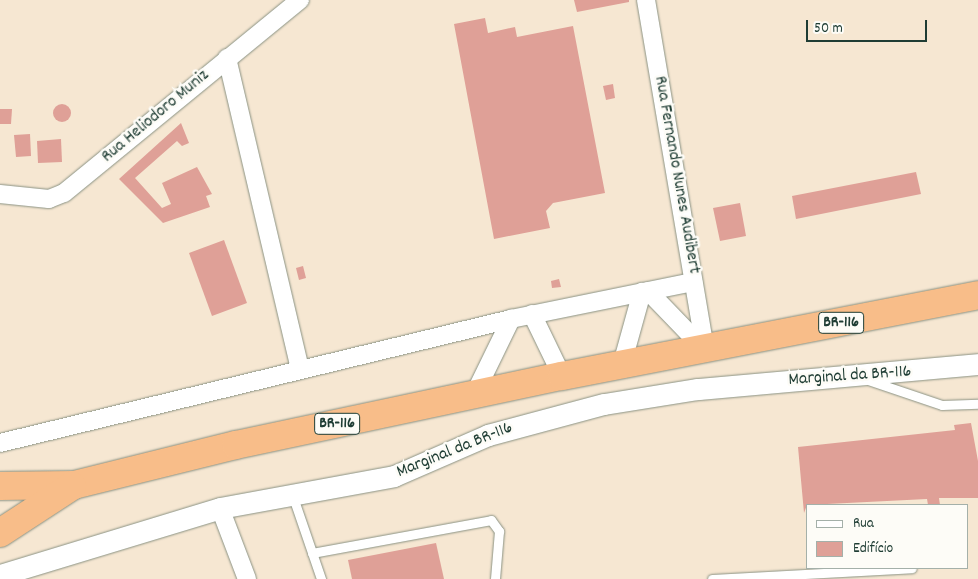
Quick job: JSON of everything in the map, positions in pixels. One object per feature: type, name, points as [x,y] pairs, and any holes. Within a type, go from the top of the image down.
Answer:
[{"type":"highway","name":"BR-116","points":[[0,486],[74,485],[236,444],[562,376],[705,350],[978,295]]},
{"type":"highway","name":"BR-116","points":[[0,533],[74,485]]},
{"type":"street","name":"Rua Heliodoro Muniz","points":[[0,194],[50,199],[64,193],[300,0]]},
{"type":"street","name":"Rua Fernando Nunes Audibert","points":[[646,0],[705,350]]},
{"type":"street","points":[[227,58],[300,370]]},
{"type":"street","points":[[0,442],[511,318],[694,282]]},
{"type":"street","points":[[645,291],[705,350]]},
{"type":"street","points":[[622,364],[645,291]]},
{"type":"street","points":[[532,314],[562,376]]},
{"type":"street","points":[[474,395],[511,318]]},
{"type":"street","name":"Marginal da BR-116","points":[[0,575],[220,508],[292,497],[394,476],[488,435],[604,404],[698,389],[978,364]]},
{"type":"street","points":[[220,508],[247,579]]},
{"type":"lane","points":[[856,376],[942,405],[978,404]]},
{"type":"lane","points":[[292,497],[321,579]]},
{"type":"lane","points":[[312,553],[491,520],[500,531],[495,579]]},
{"type":"lane","points":[[712,579],[894,569]]},
{"type":"building","points":[[574,0],[629,0],[629,2],[577,12]]},
{"type":"building","points":[[485,18],[488,33],[515,27],[517,37],[573,26],[605,193],[553,203],[546,211],[550,228],[494,239],[454,24]]},
{"type":"building","points":[[613,84],[615,98],[606,100],[603,86]]},
{"type":"building","points":[[62,104],[68,107],[71,113],[68,119],[62,122],[56,119],[53,113],[56,107]]},
{"type":"building","points":[[0,109],[12,109],[11,124],[0,124]]},
{"type":"building","points":[[181,123],[189,143],[182,146],[177,141],[135,178],[162,208],[171,204],[162,183],[197,167],[212,194],[206,196],[210,207],[163,223],[119,179]]},
{"type":"building","points":[[30,134],[31,156],[16,157],[14,135]]},
{"type":"building","points":[[61,139],[62,162],[38,163],[37,141]]},
{"type":"building","points":[[916,172],[921,194],[796,219],[792,196]]},
{"type":"building","points":[[740,203],[746,236],[720,241],[713,208]]},
{"type":"building","points":[[224,240],[247,303],[212,316],[189,253]]},
{"type":"building","points":[[303,266],[306,278],[299,280],[296,268]]},
{"type":"building","points":[[559,279],[561,287],[552,288],[551,281]]},
{"type":"building","points":[[971,423],[978,461],[978,498],[939,498],[940,504],[928,504],[927,499],[806,504],[804,513],[798,447],[955,430],[954,425]]},
{"type":"building","points":[[436,543],[444,579],[352,579],[348,560]]}]
